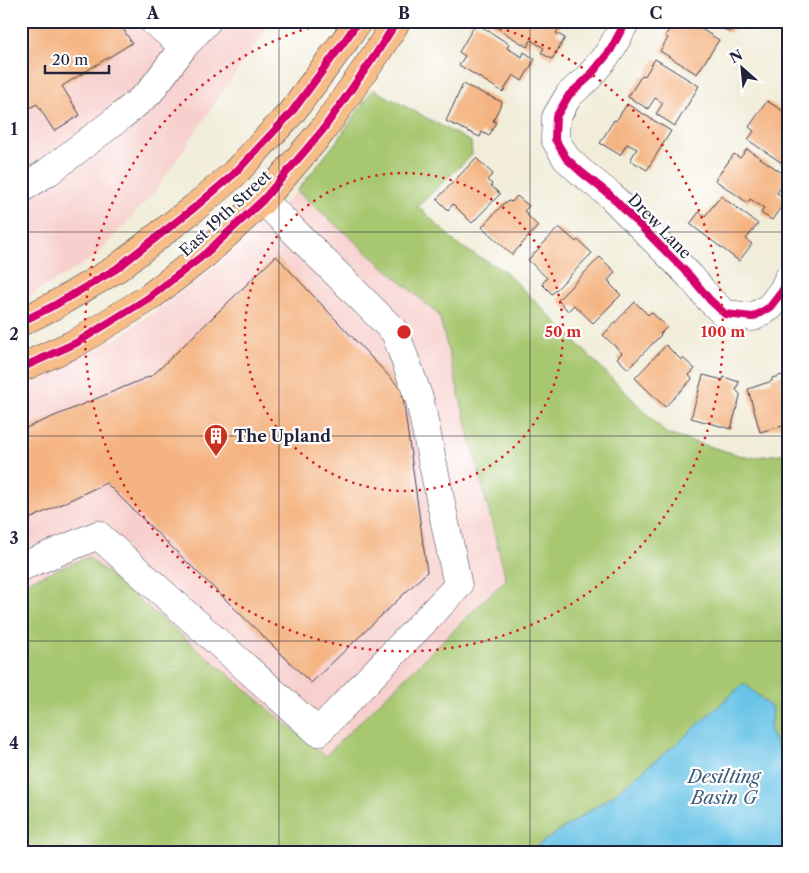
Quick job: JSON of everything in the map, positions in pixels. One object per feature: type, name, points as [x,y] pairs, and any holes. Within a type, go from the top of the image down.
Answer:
[{"type":"main road","name":"East 19th Street","points":[[21,322],[55,305],[116,269],[234,174],[291,113],[358,21]]},
{"type":"main road","name":"East 19th Street","points":[[21,368],[76,343],[147,300],[205,254],[263,200],[291,169],[322,131],[397,21]]},
{"type":"street","points":[[153,21],[184,46]]},
{"type":"street","points":[[21,189],[48,172],[149,93],[184,46],[207,21]]},
{"type":"street","name":"Drew Lane","points":[[626,21],[610,51],[569,96],[556,117],[555,139],[566,158],[610,195],[725,314],[753,317],[770,307],[783,290],[788,279]]},
{"type":"street","points":[[21,567],[98,534],[318,732],[458,586],[420,401],[394,332],[263,200]]},
{"type":"shaded area","points":[[21,21],[271,21],[156,190],[95,257],[21,300]]},
{"type":"shaded area","points":[[297,191],[439,315],[506,578],[325,756],[88,557],[21,584],[21,383],[123,334],[217,266]]},
{"type":"green space","points":[[373,89],[471,142],[472,155],[418,206],[458,245],[506,272],[667,434],[749,458],[788,453],[788,852],[21,852],[21,584],[88,557],[325,756],[506,579],[439,315],[297,191],[337,141]]},
{"type":"water","name":"Desilting Basin G","points":[[744,683],[772,708],[770,731],[788,768],[788,852],[530,852],[612,796],[682,739]]},
{"type":"building","points":[[21,21],[118,21],[132,43],[62,86],[80,115],[54,131],[37,104],[21,113]]},
{"type":"building","points":[[493,21],[564,21],[556,33],[565,38],[552,59],[541,53],[544,48],[531,40],[527,47],[491,24]]},
{"type":"building","points":[[675,21],[684,24],[685,22],[690,22],[719,40],[697,74],[660,51],[668,38],[665,36]]},
{"type":"building","points":[[711,21],[737,21],[730,33]]},
{"type":"building","points":[[476,23],[509,44],[507,48],[522,57],[524,52],[535,59],[522,81],[513,75],[503,92],[459,65],[465,56],[459,52]]},
{"type":"building","points":[[655,59],[699,86],[675,126],[656,114],[663,103],[655,98],[648,109],[628,97],[642,75],[645,76]]},
{"type":"building","points":[[463,84],[502,102],[493,121],[496,122],[489,136],[482,132],[480,137],[446,121]]},
{"type":"building","points":[[767,101],[788,114],[788,167],[748,140],[754,131],[749,127]]},
{"type":"building","points":[[627,104],[671,131],[647,170],[630,160],[637,149],[627,144],[620,155],[600,143],[614,120],[616,121]]},
{"type":"building","points":[[747,149],[788,177],[777,193],[786,200],[772,220],[761,213],[764,208],[750,199],[748,203],[715,180],[734,154],[740,158]]},
{"type":"building","points":[[476,158],[493,174],[487,180],[500,194],[472,223],[453,204],[448,210],[437,199]]},
{"type":"building","points":[[517,196],[529,206],[524,211],[538,226],[512,255],[482,227],[504,203],[512,202]]},
{"type":"building","points":[[721,196],[758,224],[746,239],[752,244],[739,261],[690,224],[699,212],[705,216]]},
{"type":"building","points":[[559,227],[576,242],[578,240],[592,253],[552,294],[542,284],[547,278],[528,260]]},
{"type":"building","name":"The Upland","points":[[276,256],[402,390],[427,572],[311,683],[106,483],[21,523],[21,430],[153,375]]},
{"type":"building","points":[[600,257],[615,272],[608,281],[621,295],[593,323],[574,305],[568,311],[558,300]]},
{"type":"building","points":[[635,302],[648,315],[651,312],[667,327],[628,369],[617,358],[622,353],[603,335]]},
{"type":"building","points":[[666,345],[681,360],[683,358],[695,369],[689,375],[692,379],[665,407],[635,378]]},
{"type":"building","points":[[786,374],[788,380],[788,429],[786,425],[760,432],[748,389]]},
{"type":"building","points":[[703,375],[723,380],[724,377],[739,382],[736,390],[740,396],[731,429],[691,418]]},
{"type":"cycle path","points":[[21,322],[55,305],[116,269],[234,174],[291,113],[358,21]]},
{"type":"cycle path","points":[[21,368],[76,343],[147,299],[205,254],[263,200],[322,131],[397,21]]},
{"type":"cycle path","points":[[626,21],[610,51],[589,77],[569,95],[556,117],[555,139],[566,158],[610,195],[725,314],[753,317],[770,307],[783,290],[788,279]]},
{"type":"place","name":"The Upland","points":[[216,457]]}]
